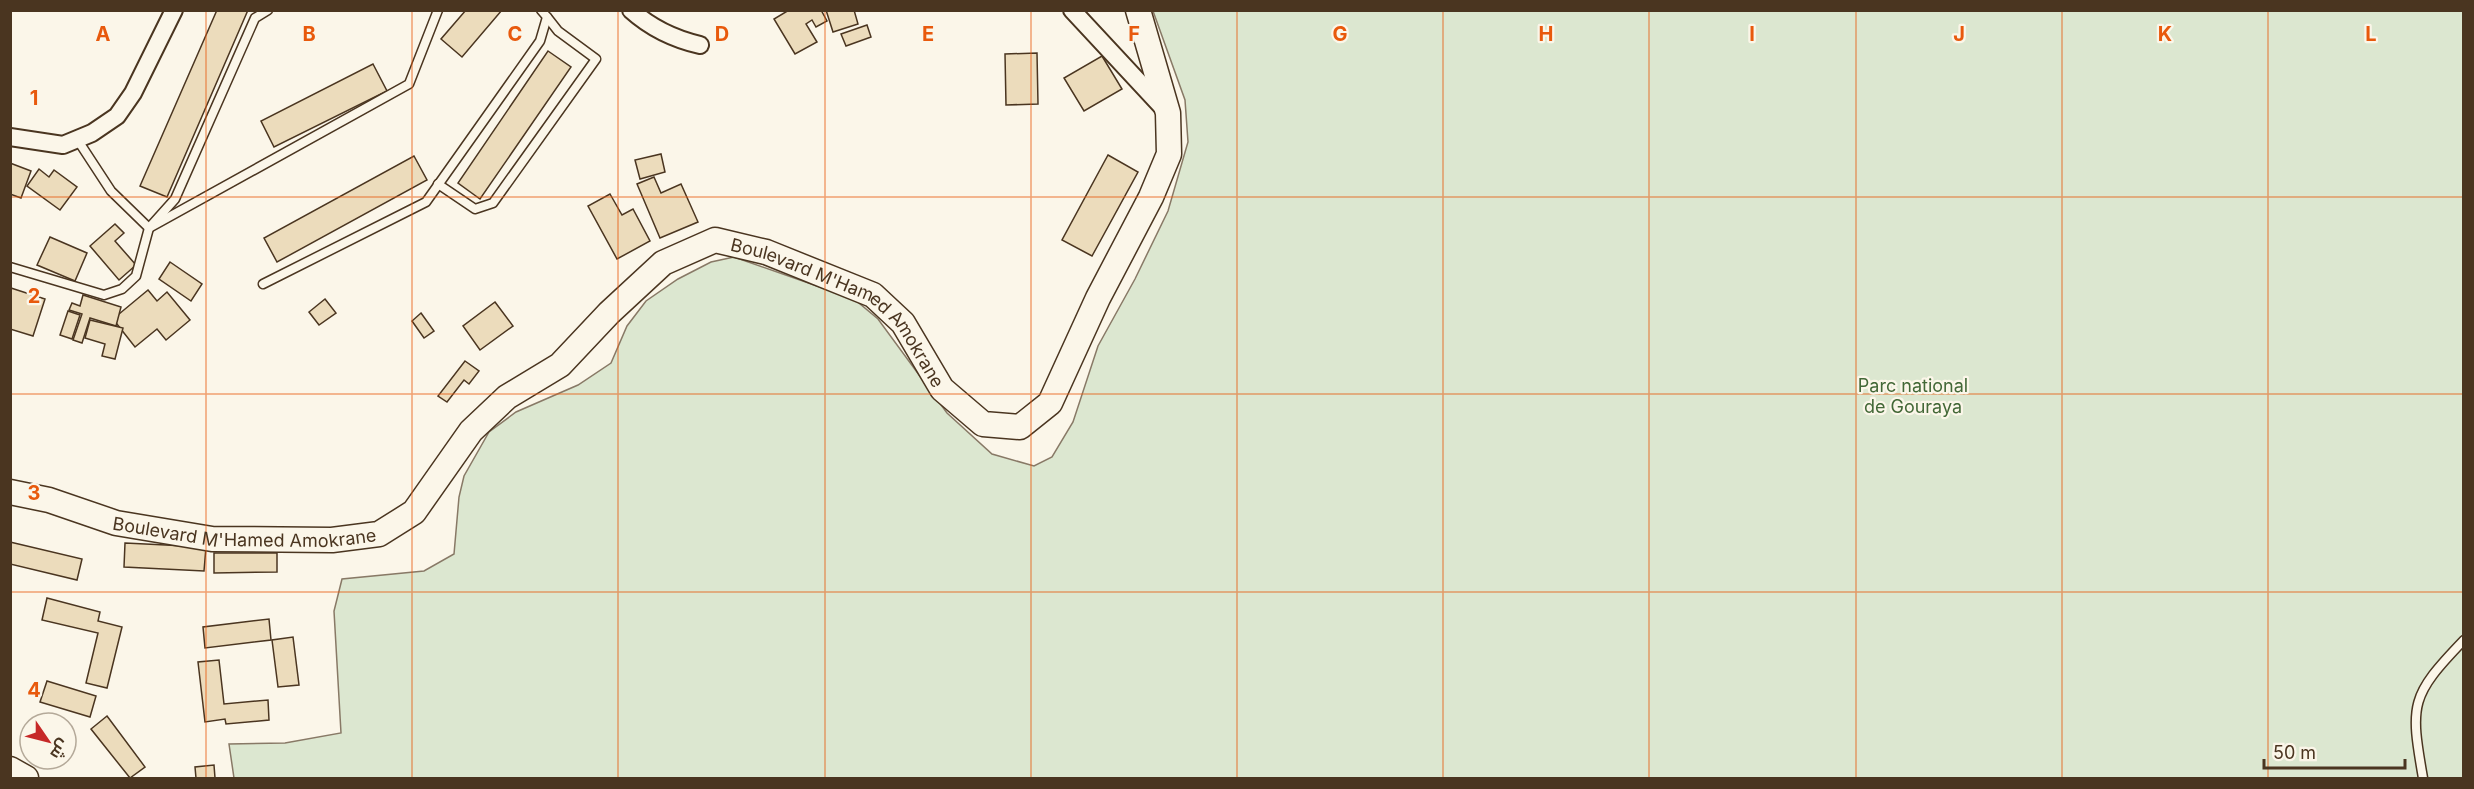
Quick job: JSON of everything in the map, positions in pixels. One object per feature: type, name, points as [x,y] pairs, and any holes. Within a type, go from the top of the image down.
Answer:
[{"type":"main road","name":"Boulevard M'Hamed Amokrane","points":[[10,492],[49,500],[116,523],[212,539],[332,540],[379,534],[414,512],[471,431],[507,397],[560,364],[663,263],[716,240],[766,252],[873,295],[903,323],[942,389],[983,424],[1020,427],[1050,403],[1098,298],[1151,197],[1169,154],[1168,113],[1138,10]]},
{"type":"main road","points":[[10,769],[26,778]]},
{"type":"street","points":[[10,137],[63,145],[117,116],[133,93],[174,10]]},
{"type":"street","points":[[631,10],[655,28],[680,40],[700,45]]},
{"type":"street","points":[[1072,10],[1168,113]]},
{"type":"lane","points":[[10,267],[104,295],[122,290],[136,276],[149,228],[175,199],[255,18],[268,10]]},
{"type":"lane","points":[[149,228],[409,84],[438,10]]},
{"type":"lane","points":[[263,284],[426,202],[540,41],[544,14]]},
{"type":"lane","points":[[438,184],[475,209],[493,203],[596,59],[558,32],[544,14]]},
{"type":"lane","points":[[77,139],[111,191],[149,228]]},
{"type":"lane","points":[[2423,778],[2414,726],[2419,696],[2431,675],[2463,640]]},
{"type":"green space","name":"Parc national de Gouraya","points":[[1153,11],[2463,11],[2463,778],[234,778],[229,744],[285,743],[341,733],[334,611],[342,579],[424,571],[454,554],[459,497],[464,476],[489,432],[516,412],[578,385],[611,363],[627,326],[646,301],[678,279],[711,262],[734,257],[854,299],[878,319],[947,413],[992,454],[1034,466],[1052,457],[1073,422],[1098,346],[1135,279],[1168,211],[1188,142],[1185,100]]},
{"type":"building","points":[[217,10],[248,10],[167,197],[140,186]]},
{"type":"building","points":[[466,10],[502,10],[462,57],[441,39]]},
{"type":"building","points":[[789,10],[821,10],[827,21],[816,27],[812,20],[806,24],[817,42],[795,54],[774,19]]},
{"type":"building","points":[[826,10],[854,10],[858,24],[833,32]]},
{"type":"building","points":[[867,25],[871,37],[846,46],[841,34]]},
{"type":"building","points":[[548,51],[571,67],[480,199],[458,183]]},
{"type":"building","points":[[1037,53],[1038,104],[1006,105],[1005,54]]},
{"type":"building","points":[[1102,56],[1122,89],[1084,111],[1064,78]]},
{"type":"building","points":[[373,64],[387,91],[274,147],[261,121]]},
{"type":"building","points":[[661,154],[665,172],[640,179],[635,160]]},
{"type":"building","points":[[1108,155],[1138,172],[1092,256],[1062,240]]},
{"type":"building","points":[[414,156],[427,180],[277,262],[264,238]]},
{"type":"building","points":[[10,163],[31,171],[21,198],[10,194]]},
{"type":"building","points":[[39,169],[49,177],[54,170],[77,187],[60,210],[27,186]]},
{"type":"building","points":[[654,177],[661,193],[681,184],[698,222],[660,238],[637,184]]},
{"type":"building","points":[[610,194],[622,215],[633,209],[650,241],[617,259],[588,206]]},
{"type":"building","points":[[115,224],[124,233],[115,241],[136,265],[119,280],[90,246]]},
{"type":"building","points":[[50,237],[87,253],[75,281],[37,265]]},
{"type":"building","points":[[170,262],[202,284],[191,301],[159,279]]},
{"type":"building","points":[[11,288],[45,299],[33,336],[10,329]]},
{"type":"building","points":[[148,290],[157,301],[167,292],[190,320],[166,340],[157,329],[135,347],[113,319]]},
{"type":"building","points":[[83,295],[121,307],[116,326],[90,318],[82,343],[73,340],[82,314],[69,310],[72,303],[80,306]]},
{"type":"building","points":[[325,299],[336,313],[319,325],[309,312]]},
{"type":"building","points":[[495,302],[513,326],[480,350],[463,326]]},
{"type":"building","points":[[68,311],[80,315],[72,339],[60,335]]},
{"type":"building","points":[[421,313],[434,331],[424,338],[412,321]]},
{"type":"building","points":[[90,320],[123,328],[115,359],[102,356],[105,344],[85,338]]},
{"type":"building","points":[[465,361],[479,371],[469,384],[464,380],[447,402],[438,396]]},
{"type":"building","points":[[10,542],[82,559],[77,580],[10,564]]},
{"type":"building","points":[[125,543],[206,547],[204,571],[124,567]]},
{"type":"building","points":[[214,553],[277,553],[277,572],[214,573]]},
{"type":"building","points":[[47,598],[100,612],[98,621],[122,627],[107,688],[86,683],[98,633],[42,620]]},
{"type":"building","points":[[269,619],[271,640],[205,648],[203,627]]},
{"type":"building","points":[[293,637],[299,685],[278,687],[272,640]]},
{"type":"building","points":[[219,660],[224,704],[268,700],[269,720],[226,724],[225,719],[205,722],[198,662]]},
{"type":"building","points":[[47,681],[96,696],[90,717],[78,713],[78,711],[70,711],[40,702]]},
{"type":"building","points":[[107,716],[145,767],[130,778],[91,729]]},
{"type":"building","points":[[214,765],[215,778],[196,778],[195,767]]}]
